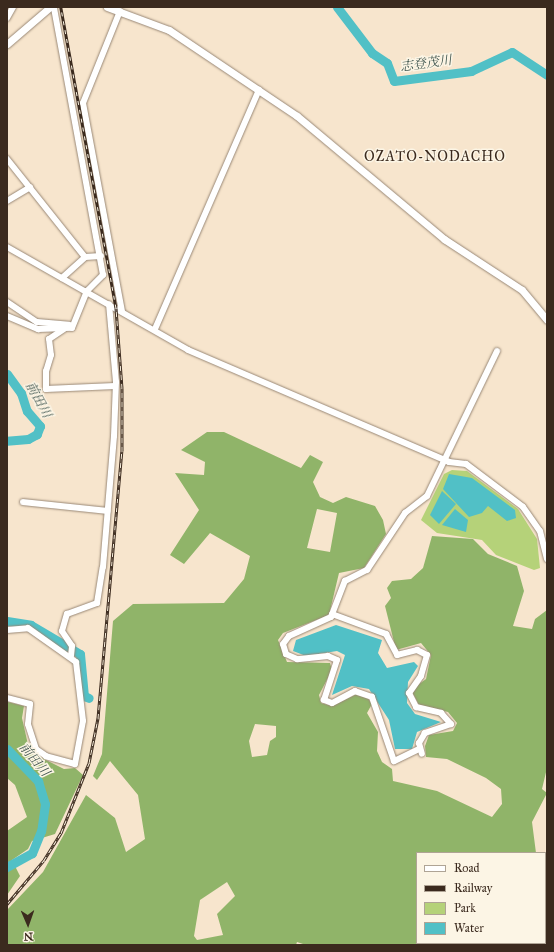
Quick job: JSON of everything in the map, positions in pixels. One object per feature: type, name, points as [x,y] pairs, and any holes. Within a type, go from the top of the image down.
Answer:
[{"type":"street","points":[[7,18],[13,7]]},
{"type":"street","points":[[7,44],[50,7]]},
{"type":"street","points":[[54,7],[101,256],[103,275],[88,291],[73,326]]},
{"type":"street","points":[[107,7],[169,30],[259,90],[318,132],[444,239],[522,290],[547,320]]},
{"type":"street","points":[[120,11],[84,103],[122,311]]},
{"type":"street","points":[[155,330],[259,90]]},
{"type":"street","points":[[7,159],[85,257]]},
{"type":"street","points":[[7,201],[30,187]]},
{"type":"street","points":[[7,247],[88,291],[188,350],[443,460],[466,464],[523,507],[540,530],[547,559]]},
{"type":"street","points":[[62,278],[85,257],[101,256]]},
{"type":"street","points":[[7,302],[37,322],[73,326]]},
{"type":"street","points":[[7,698],[30,704],[28,724],[36,749],[46,756],[75,764],[82,713],[77,663],[62,631],[68,612],[93,605],[100,598],[108,511],[115,386],[109,304]]},
{"type":"street","points":[[7,316],[38,329],[64,328],[73,326]]},
{"type":"street","points":[[64,328],[49,339],[51,355],[46,371],[46,389],[115,386]]},
{"type":"street","points":[[332,614],[386,634],[397,655],[416,650],[427,655],[421,676],[409,693],[416,707],[441,713],[451,724],[425,733],[420,752],[394,761],[383,722],[366,693],[355,691],[332,703],[324,700],[326,687],[338,665],[333,657],[297,659],[286,654],[283,644],[289,636],[326,620],[332,614],[345,582],[367,570],[405,513],[427,496],[443,460],[497,351]]},
{"type":"street","points":[[23,502],[108,511]]},
{"type":"street","points":[[7,630],[28,628],[71,653]]},
{"type":"green space","points":[[207,432],[224,432],[301,468],[310,455],[323,462],[313,482],[320,497],[333,503],[346,497],[375,506],[383,520],[386,534],[364,568],[339,573],[329,615],[283,633],[278,640],[287,662],[330,663],[332,670],[319,695],[321,703],[332,706],[357,694],[366,696],[372,704],[367,713],[378,732],[377,751],[382,762],[392,769],[393,781],[437,791],[492,817],[502,804],[501,789],[486,778],[447,759],[426,757],[425,746],[429,735],[453,731],[457,723],[448,712],[419,705],[411,690],[426,679],[431,655],[421,643],[396,650],[385,606],[391,598],[387,588],[392,581],[411,579],[423,568],[432,536],[473,539],[488,554],[517,566],[524,591],[513,626],[532,629],[535,619],[547,610],[547,768],[542,789],[547,793],[532,822],[536,852],[416,852],[416,944],[442,944],[440,945],[306,945],[297,942],[296,945],[7,945],[7,910],[43,872],[86,795],[115,818],[126,852],[145,839],[138,795],[110,761],[97,780],[93,776],[102,754],[113,621],[133,604],[224,603],[244,579],[250,556],[210,533],[184,564],[170,555],[199,510],[175,473],[204,475],[205,462],[181,450]],"holes":[[[317,509],[337,513],[330,552],[307,548]],[[255,724],[276,726],[276,737],[270,741],[267,755],[252,757],[249,741]],[[227,882],[235,896],[217,914],[223,935],[197,940],[194,936],[200,900]]]},
{"type":"green space","points":[[452,470],[467,471],[518,509],[537,539],[540,568],[534,570],[496,555],[482,540],[437,533],[421,520],[444,474]]},
{"type":"green space","points":[[8,702],[24,706],[22,718],[29,749],[44,759],[64,769],[75,768],[83,775],[55,834],[32,841],[28,849],[12,860],[20,876],[7,895],[7,831],[27,817],[15,785],[7,778]]},
{"type":"water","points":[[449,474],[472,478],[515,510],[516,518],[507,521],[488,506],[482,513],[469,517],[443,489]]},
{"type":"water","points":[[442,491],[456,504],[439,524],[430,515]]},
{"type":"water","points":[[455,509],[468,520],[466,532],[442,525]]},
{"type":"water","points":[[336,625],[382,640],[378,653],[387,668],[414,662],[418,666],[408,682],[407,703],[415,714],[441,722],[417,732],[412,749],[395,749],[389,720],[369,689],[352,686],[332,695],[345,655],[337,651],[306,656],[293,651],[296,640]]},
{"type":"waterway","name":"志登茂川","points":[[337,7],[372,53],[387,63],[394,81],[471,71],[512,52],[547,75]]},
{"type":"waterway","name":"前田川","points":[[7,374],[21,393],[27,411],[40,426],[37,434],[28,439],[7,441]]},
{"type":"waterway","name":"前田川","points":[[7,621],[31,625],[80,654],[84,696],[89,698]]},
{"type":"waterway","name":"前田川","points":[[7,749],[38,781],[45,804],[41,831],[32,853],[7,867]]},
{"type":"railway","points":[[7,904],[44,860],[61,833],[89,763],[98,718],[122,451],[122,388],[116,308],[61,7]]},
{"type":"district","name":"OZATO-NODACHO","points":[[435,157]]}]
